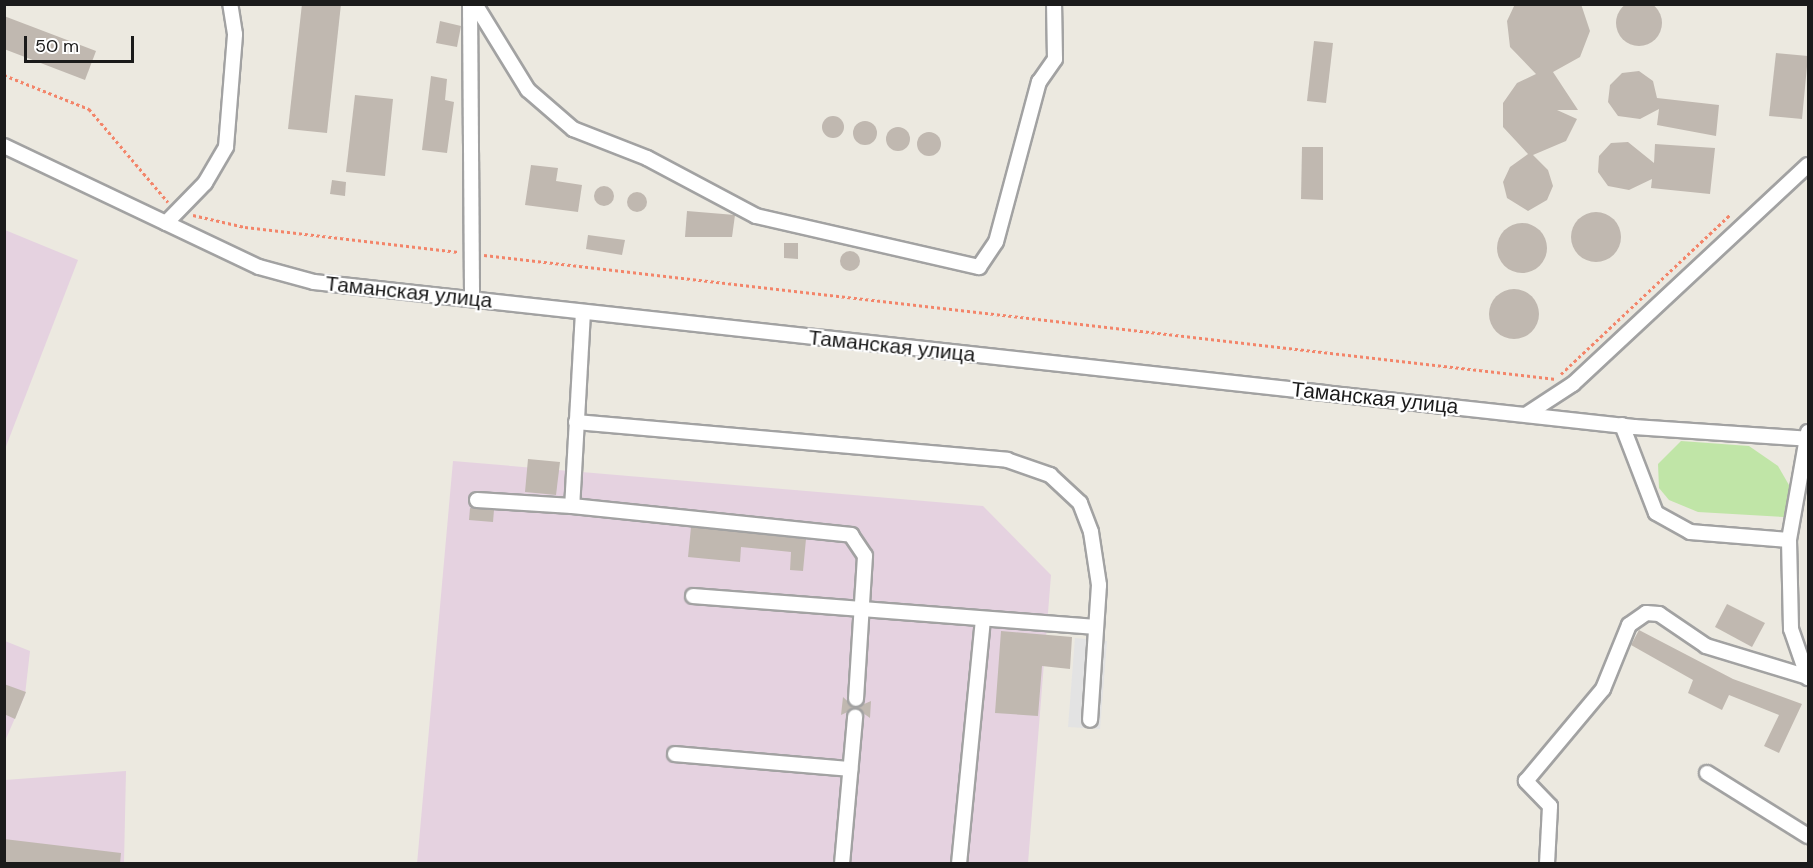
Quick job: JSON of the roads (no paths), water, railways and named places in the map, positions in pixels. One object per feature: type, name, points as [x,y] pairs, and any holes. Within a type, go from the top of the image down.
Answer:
[{"type":"street","points":[[166,223],[206,183],[226,147],[235,33],[230,4]]},
{"type":"street","points":[[470,4],[472,299]]},
{"type":"street","points":[[475,4],[528,90],[573,129],[647,158],[756,216],[979,267],[996,242],[1039,82],[1055,59],[1054,4]]},
{"type":"street","name":"Таманская улица","points":[[4,146],[259,267],[314,282],[1622,425],[1808,436]]},
{"type":"street","points":[[1527,414],[1573,384],[1809,165]]},
{"type":"street","points":[[572,506],[583,312]]},
{"type":"street","points":[[576,422],[1006,460],[1050,475],[1080,503],[1091,532],[1099,585],[1090,720]]},
{"type":"street","points":[[1622,425],[1656,513],[1690,532],[1789,540]]},
{"type":"street","points":[[1807,677],[1791,629],[1789,540],[1808,436]]},
{"type":"street","points":[[477,500],[572,506],[851,535],[865,556],[856,699]]},
{"type":"street","points":[[693,596],[983,621],[1096,627]]},
{"type":"street","points":[[1547,864],[1550,806],[1526,781],[1603,689],[1629,625],[1646,613],[1659,614],[1706,646],[1807,677]]},
{"type":"street","points":[[959,864],[983,621]]},
{"type":"street","points":[[842,864],[855,717]]},
{"type":"street","points":[[675,754],[850,769]]},
{"type":"street","points":[[1707,773],[1809,836]]}]
